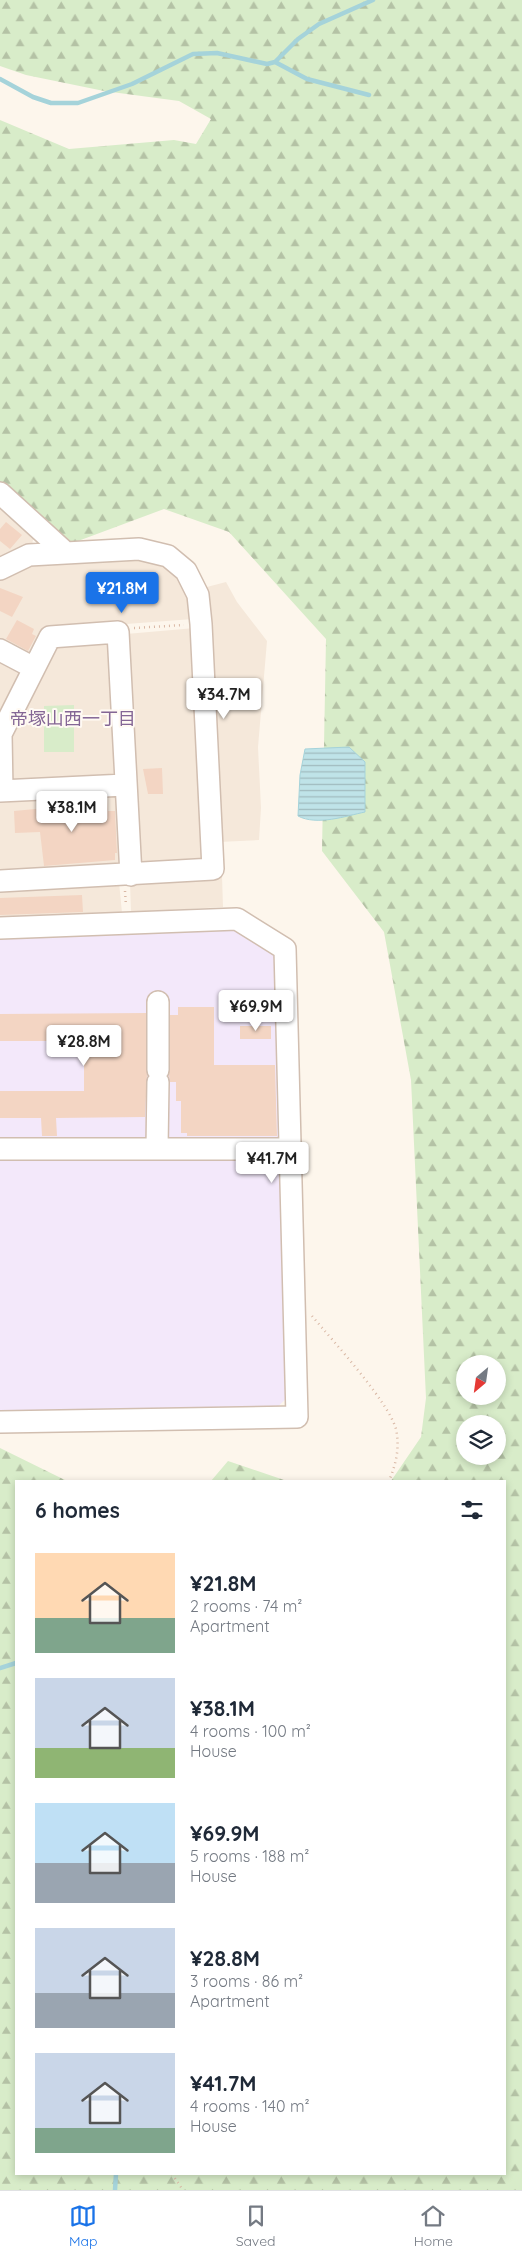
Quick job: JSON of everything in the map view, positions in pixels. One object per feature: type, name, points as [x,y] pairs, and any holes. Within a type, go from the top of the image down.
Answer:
[{"type":"street","points":[[0,493],[66,553]]},
{"type":"street","points":[[0,568],[29,555],[139,549],[168,556],[186,571],[198,595],[201,624],[213,869],[0,881]]},
{"type":"street","points":[[125,785],[1,791],[0,734],[50,637],[118,632],[125,785],[128,875]]},
{"type":"street","points":[[0,650],[34,668]]},
{"type":"street","points":[[0,928],[237,919],[284,949],[297,1417],[0,1422]]},
{"type":"street","points":[[157,1148],[158,1002]]},
{"type":"street","points":[[0,1149],[289,1149]]},
{"type":"path","points":[[118,632],[125,629],[201,624]]},
{"type":"path","points":[[127,922],[128,875]]},
{"type":"path","points":[[312,1315],[378,1397],[396,1429],[398,1458],[389,1480]]},
{"type":"path","points":[[173,2175],[183,2190]]},
{"type":"shaded area","points":[[0,503],[35,532],[31,548],[0,559]]},
{"type":"shaded area","points":[[132,555],[164,564],[181,578],[191,598],[193,619],[46,630],[28,660],[0,644],[0,577],[12,566]]},
{"type":"shaded area","points":[[226,582],[237,602],[267,641],[258,747],[261,808],[259,840],[219,842],[203,588]]},
{"type":"shaded area","points":[[195,628],[205,853],[198,864],[146,866],[136,858],[126,634]]},
{"type":"shaded area","points":[[103,641],[111,646],[119,768],[108,780],[18,783],[8,774],[8,732],[51,652],[63,643]]},
{"type":"shaded area","points":[[0,656],[25,670],[0,716]]},
{"type":"shaded area","points":[[111,792],[120,798],[124,856],[114,868],[0,874],[0,798]]},
{"type":"shaded area","points":[[222,876],[223,907],[131,912],[130,882]]},
{"type":"shaded area","points":[[119,882],[122,913],[0,921],[0,888]]},
{"type":"shaded area","points":[[238,924],[280,950],[291,1394],[269,1415],[0,1417],[0,934]]},
{"type":"green space","points":[[0,0],[522,0],[522,2190],[0,2190],[0,1448],[65,1480],[15,1480],[15,2175],[506,2175],[506,1480],[392,1480],[421,1437],[426,1398],[411,1080],[384,932],[322,851],[326,639],[229,532],[164,509],[70,544],[0,483],[0,120],[69,149],[174,140],[196,144],[211,119],[179,101],[104,91],[26,75],[0,66]]},
{"type":"green space","points":[[74,705],[74,752],[44,752],[44,706]]},
{"type":"green space","points":[[228,1461],[284,1480],[212,1480]]},
{"type":"water","points":[[349,747],[365,762],[365,812],[323,820],[306,819],[298,816],[300,775],[305,749]]},
{"type":"building","points":[[6,522],[22,535],[10,549],[0,541],[0,529]]},
{"type":"building","points":[[0,588],[23,597],[12,617],[0,611]]},
{"type":"building","points":[[17,620],[34,629],[32,634],[36,636],[28,651],[6,639]]},
{"type":"building","points":[[162,768],[163,794],[148,794],[143,769]]},
{"type":"building","points":[[107,800],[108,811],[115,811],[117,853],[115,853],[115,860],[44,866],[40,832],[15,833],[14,811],[56,807],[56,809],[96,807],[95,801]]},
{"type":"building","points":[[82,895],[83,912],[0,915],[0,898]]},
{"type":"building","points":[[178,1007],[214,1007],[214,1065],[275,1065],[277,1136],[187,1136],[187,1133],[181,1133],[181,1101],[176,1101],[176,1082],[170,1082],[169,1076],[170,1015],[178,1015]]},
{"type":"building","points":[[146,1013],[147,1076],[145,1117],[56,1118],[57,1136],[42,1136],[41,1118],[0,1118],[0,1091],[84,1091],[84,1041],[0,1041],[0,1014]]},
{"type":"building","points":[[240,1026],[271,1026],[271,1039],[240,1039]]},
{"type":"waterway","points":[[0,79],[33,97],[51,103],[78,103],[132,84],[193,54],[217,53],[267,64],[275,62],[298,39],[319,24],[373,0]]},
{"type":"waterway","points":[[275,62],[307,79],[369,95]]},
{"type":"waterway","points":[[0,1668],[15,1663]]},
{"type":"waterway","points":[[115,2190],[116,2175]]},
{"type":"district","name":"帝塚山西一丁目","points":[[73,718]]}]
